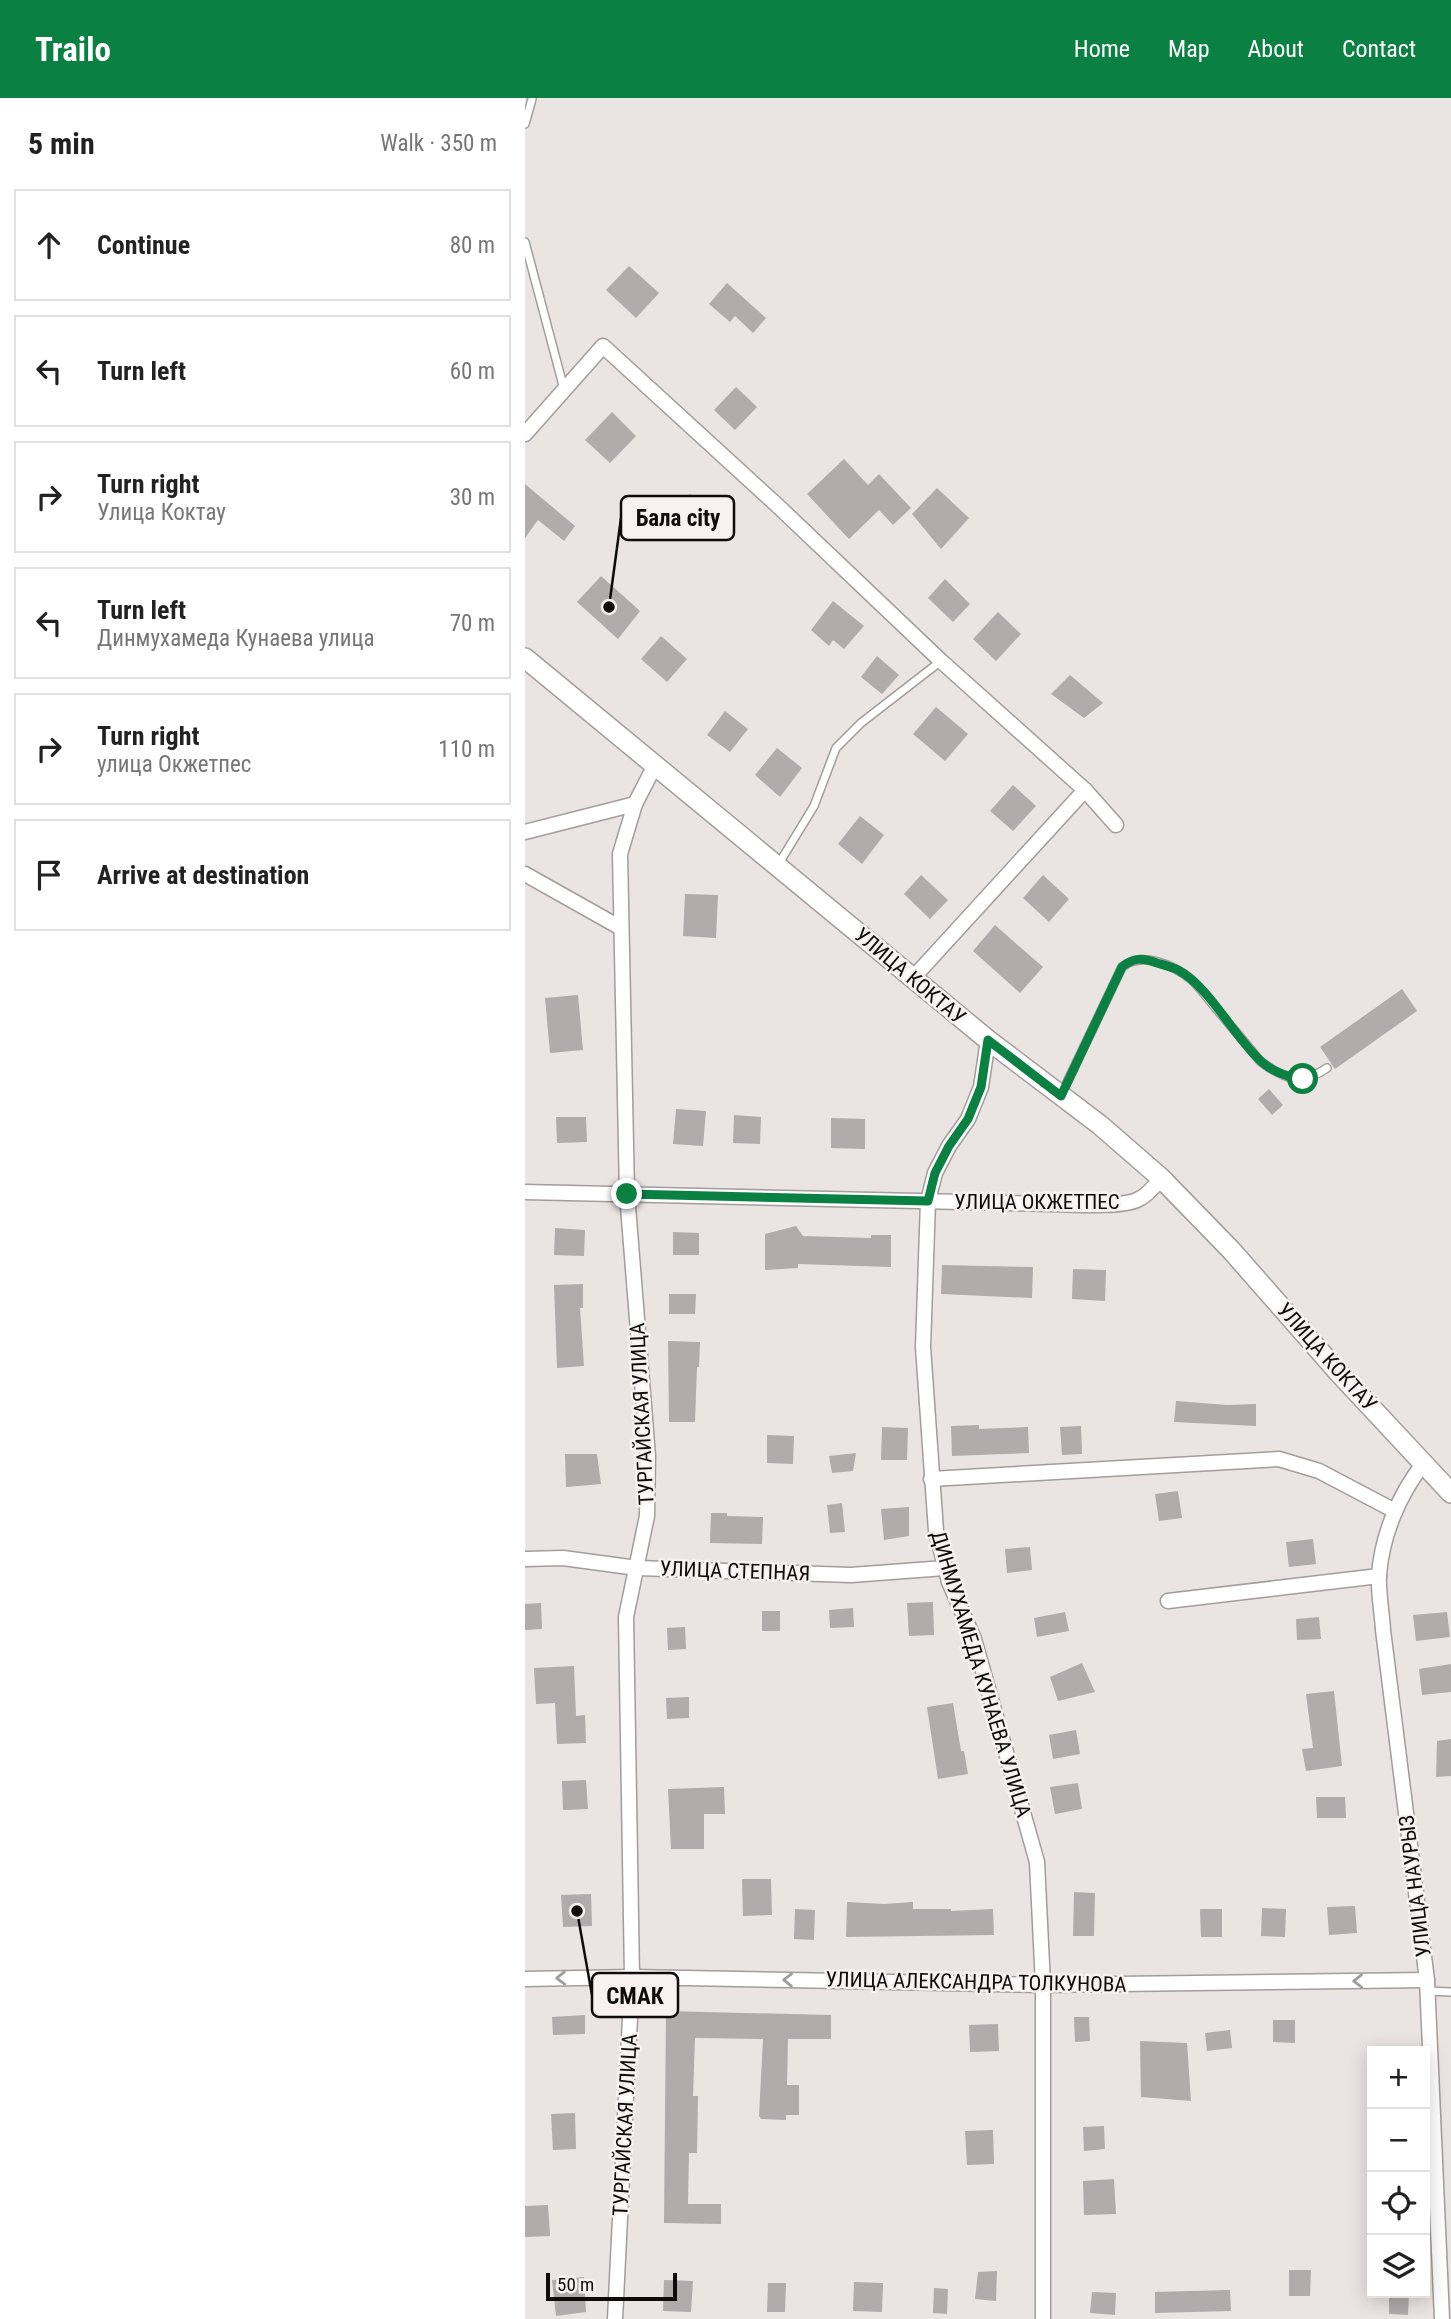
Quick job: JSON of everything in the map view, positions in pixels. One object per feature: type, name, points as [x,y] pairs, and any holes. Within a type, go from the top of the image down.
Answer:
[{"type":"street","points":[[525,434],[603,346],[779,506],[941,662],[1085,790],[1116,825]]},
{"type":"street","name":"УЛИЦА КОКТАУ","points":[[525,657],[988,1040],[1100,1125],[1161,1178],[1222,1240],[1451,1493]]},
{"type":"street","name":"ТУРГАЙСКАЯ УЛИЦА","points":[[615,2319],[632,1977],[627,1617],[647,1516],[648,1456],[627,1194],[620,854],[635,804],[655,765]]},
{"type":"street","points":[[913,978],[1085,790]]},
{"type":"street","points":[[525,832],[635,804]]},
{"type":"street","points":[[525,874],[621,928]]},
{"type":"street","name":"ДИНМУХАМЕДА КУНАЕВА УЛИЦА","points":[[988,1040],[981,1087],[968,1119],[949,1146],[935,1173],[928,1201],[923,1347],[936,1531],[945,1569],[974,1639],[1037,1862],[1043,1985],[1043,2319]]},
{"type":"street","name":"УЛИЦА ОКЖЕТПЕС","points":[[525,1192],[1116,1203],[1137,1201],[1161,1178]]},
{"type":"street","points":[[931,1479],[1279,1459],[1319,1471],[1395,1511]]},
{"type":"street","name":"УЛИЦА НАУРЫЗ","points":[[1423,1464],[1408,1484],[1395,1511],[1379,1576],[1384,1642],[1427,1986],[1442,2319]]},
{"type":"street","name":"УЛИЦА СТЕПНАЯ","points":[[525,1559],[563,1558],[637,1568],[851,1575],[945,1569]]},
{"type":"street","points":[[1168,1601],[1379,1576]]},
{"type":"street","name":"УЛИЦА АЛЕКСАНДРА ТОЛКУНОВА","points":[[525,1979],[632,1977],[1043,1985],[1427,1986]]},
{"type":"lane","points":[[525,124],[532,99]]},
{"type":"lane","points":[[525,242],[564,390]]},
{"type":"lane","points":[[777,866],[814,806],[836,748],[861,723],[941,662]]},
{"type":"lane","points":[[1061,1096],[1122,967],[1138,958],[1178,970],[1193,981],[1261,1061],[1272,1069],[1287,1077],[1303,1079],[1315,1076],[1327,1068]]},
{"type":"lane","points":[[1427,1986],[1451,1992]]},
{"type":"building","points":[[629,266],[659,293],[636,318],[606,290]]},
{"type":"building","points":[[727,283],[766,318],[753,333],[735,316],[730,322],[709,304]]},
{"type":"building","points":[[736,387],[757,407],[735,430],[714,410]]},
{"type":"building","points":[[612,412],[636,436],[610,463],[585,440]]},
{"type":"building","points":[[844,459],[868,485],[879,474],[911,508],[893,525],[879,510],[849,539],[807,494]]},
{"type":"building","points":[[525,484],[575,526],[564,541],[538,520],[525,538]]},
{"type":"building","points":[[937,488],[969,518],[941,549],[912,514]]},
{"type":"building","points":[[690,494],[708,508],[689,530],[671,515]]},
{"type":"building","points":[[601,576],[640,611],[618,639],[577,602]]},
{"type":"building","points":[[945,579],[970,604],[953,622],[928,598]]},
{"type":"building","points":[[833,601],[864,626],[844,649],[833,640],[829,646],[811,630]]},
{"type":"building","points":[[998,612],[1021,634],[996,661],[973,639]]},
{"type":"building","points":[[661,636],[687,659],[667,682],[641,659]]},
{"type":"building","points":[[877,656],[899,675],[882,694],[861,677]]},
{"type":"building","points":[[1070,675],[1103,703],[1084,718],[1051,694]]},
{"type":"building","points":[[936,707],[968,734],[945,761],[913,734]]},
{"type":"building","points":[[725,711],[748,729],[730,752],[707,735]]},
{"type":"building","points":[[777,748],[802,768],[780,797],[755,775]]},
{"type":"building","points":[[1013,785],[1036,806],[1013,831],[990,811]]},
{"type":"building","points":[[860,816],[884,835],[862,864],[838,844]]},
{"type":"building","points":[[921,875],[948,900],[930,919],[904,894]]},
{"type":"building","points":[[1043,875],[1069,899],[1049,922],[1023,898]]},
{"type":"building","points":[[685,894],[718,895],[716,938],[683,936]]},
{"type":"building","points":[[995,925],[1043,967],[1020,993],[973,951]]},
{"type":"building","points":[[1402,989],[1417,1011],[1335,1069],[1320,1047]]},
{"type":"building","points":[[578,995],[583,1050],[550,1053],[545,998]]},
{"type":"building","points":[[1269,1089],[1283,1105],[1272,1115],[1258,1099]]},
{"type":"building","points":[[676,1109],[706,1111],[703,1146],[673,1144]]},
{"type":"building","points":[[734,1115],[761,1117],[760,1144],[733,1143]]},
{"type":"building","points":[[556,1117],[586,1117],[587,1142],[557,1143]]},
{"type":"building","points":[[831,1118],[865,1119],[865,1149],[831,1148]]},
{"type":"building","points":[[796,1226],[803,1236],[871,1238],[871,1235],[891,1235],[891,1267],[798,1264],[798,1268],[765,1270],[765,1234]]},
{"type":"building","points":[[555,1228],[585,1230],[584,1256],[554,1255]]},
{"type":"building","points":[[673,1232],[699,1233],[699,1255],[673,1255]]},
{"type":"building","points":[[942,1265],[1033,1267],[1032,1298],[941,1294]]},
{"type":"building","points":[[1073,1269],[1106,1270],[1105,1301],[1072,1299]]},
{"type":"building","points":[[583,1284],[583,1308],[580,1308],[584,1366],[557,1368],[554,1285]]},
{"type":"building","points":[[669,1294],[696,1294],[695,1314],[669,1314]]},
{"type":"building","points":[[668,1341],[700,1342],[695,1422],[669,1422]]},
{"type":"building","points":[[1176,1401],[1256,1404],[1256,1426],[1174,1422]]},
{"type":"building","points":[[979,1425],[979,1429],[1028,1427],[1029,1453],[952,1456],[951,1426]]},
{"type":"building","points":[[1081,1426],[1082,1454],[1062,1455],[1060,1427]]},
{"type":"building","points":[[882,1427],[908,1428],[907,1460],[881,1460]]},
{"type":"building","points":[[767,1435],[794,1436],[793,1464],[767,1463]]},
{"type":"building","points":[[856,1453],[853,1471],[832,1473],[829,1456]]},
{"type":"building","points":[[565,1454],[597,1454],[601,1484],[566,1487]]},
{"type":"building","points":[[1178,1491],[1182,1518],[1159,1521],[1155,1494]]},
{"type":"building","points":[[842,1503],[845,1532],[830,1533],[827,1505]]},
{"type":"building","points":[[909,1507],[909,1536],[884,1540],[881,1509]]},
{"type":"building","points":[[711,1513],[763,1517],[762,1544],[710,1543]]},
{"type":"building","points":[[1313,1539],[1316,1564],[1289,1567],[1286,1542]]},
{"type":"building","points":[[1030,1547],[1032,1570],[1007,1573],[1005,1549]]},
{"type":"building","points":[[933,1602],[934,1635],[909,1636],[907,1603]]},
{"type":"building","points":[[541,1603],[542,1629],[525,1630],[525,1604]]},
{"type":"building","points":[[853,1608],[854,1627],[830,1628],[829,1610]]},
{"type":"building","points":[[762,1611],[780,1611],[780,1631],[762,1631]]},
{"type":"building","points":[[1065,1612],[1069,1631],[1037,1637],[1034,1618]]},
{"type":"building","points":[[1447,1612],[1450,1637],[1416,1641],[1413,1615]]},
{"type":"building","points":[[1319,1617],[1321,1639],[1297,1640],[1296,1619]]},
{"type":"building","points":[[685,1627],[686,1649],[668,1650],[667,1628]]},
{"type":"building","points":[[1082,1663],[1095,1692],[1058,1701],[1050,1677]]},
{"type":"building","points":[[1451,1664],[1451,1692],[1422,1695],[1419,1669]]},
{"type":"building","points":[[574,1666],[576,1716],[585,1715],[586,1743],[557,1744],[555,1703],[536,1704],[534,1668]]},
{"type":"building","points":[[1334,1691],[1342,1766],[1306,1771],[1302,1749],[1313,1748],[1306,1694]]},
{"type":"building","points":[[689,1697],[689,1718],[667,1719],[666,1698]]},
{"type":"building","points":[[953,1703],[968,1774],[938,1779],[927,1707]]},
{"type":"building","points":[[1076,1730],[1080,1754],[1053,1759],[1049,1735]]},
{"type":"building","points":[[1451,1739],[1451,1776],[1436,1777],[1437,1741]]},
{"type":"building","points":[[586,1780],[588,1809],[563,1810],[562,1781]]},
{"type":"building","points":[[1078,1783],[1082,1809],[1055,1814],[1050,1787]]},
{"type":"building","points":[[724,1787],[725,1814],[704,1814],[704,1849],[671,1849],[668,1789]]},
{"type":"building","points":[[1316,1797],[1345,1797],[1346,1818],[1317,1818]]},
{"type":"building","points":[[742,1879],[771,1879],[772,1915],[743,1916]]},
{"type":"building","points":[[1074,1892],[1095,1893],[1094,1936],[1073,1936]]},
{"type":"building","points":[[591,1894],[592,1926],[563,1927],[561,1895]]},
{"type":"building","points":[[847,1902],[913,1902],[913,1909],[951,1911],[993,1909],[994,1935],[846,1937]]},
{"type":"building","points":[[1355,1906],[1357,1933],[1329,1935],[1327,1907]]},
{"type":"building","points":[[1262,1908],[1286,1909],[1285,1937],[1261,1936]]},
{"type":"building","points":[[795,1909],[815,1910],[814,1940],[794,1939]]},
{"type":"building","points":[[1200,1909],[1222,1909],[1222,1937],[1201,1937]]},
{"type":"building","points":[[666,2011],[831,2015],[831,2039],[788,2039],[787,2085],[799,2085],[799,2115],[786,2115],[786,2120],[761,2119],[759,2116],[763,2039],[695,2038],[693,2096],[698,2096],[697,2153],[689,2153],[688,2204],[721,2204],[721,2224],[664,2223]]},
{"type":"building","points":[[585,2015],[585,2034],[553,2035],[552,2017]]},
{"type":"building","points":[[1074,2017],[1089,2017],[1090,2041],[1075,2042]]},
{"type":"building","points":[[1273,2020],[1295,2020],[1295,2043],[1273,2042]]},
{"type":"building","points":[[998,2024],[999,2051],[970,2052],[969,2025]]},
{"type":"building","points":[[1230,2030],[1232,2048],[1207,2051],[1205,2033]]},
{"type":"building","points":[[1140,2041],[1187,2043],[1191,2101],[1141,2097]]},
{"type":"building","points":[[575,2113],[576,2149],[553,2150],[551,2114]]},
{"type":"building","points":[[1104,2126],[1105,2149],[1084,2151],[1083,2127]]},
{"type":"building","points":[[993,2130],[994,2164],[967,2165],[965,2131]]},
{"type":"building","points":[[1114,2179],[1116,2214],[1084,2215],[1083,2181]]},
{"type":"building","points":[[548,2205],[550,2236],[525,2237],[525,2206]]},
{"type":"building","points":[[1289,2270],[1311,2270],[1310,2296],[1289,2296]]},
{"type":"building","points":[[997,2271],[996,2301],[975,2299],[978,2272]]},
{"type":"building","points":[[584,2277],[586,2312],[556,2316],[552,2280]]},
{"type":"building","points":[[664,2280],[693,2281],[691,2312],[663,2311]]},
{"type":"building","points":[[854,2282],[883,2283],[882,2312],[853,2311]]},
{"type":"building","points":[[768,2283],[786,2283],[785,2312],[767,2312]]},
{"type":"building","points":[[934,2288],[948,2289],[947,2314],[933,2313]]},
{"type":"building","points":[[1230,2290],[1231,2311],[1155,2313],[1155,2292]]},
{"type":"building","points":[[1092,2292],[1116,2293],[1115,2315],[1090,2313]]},
{"type":"building","points":[[1389,2298],[1409,2298],[1408,2315],[1389,2314]]},
{"type":"place","name":"Бала city","points":[[609,607]]},
{"type":"place","name":"СМАК","points":[[577,1911]]},
{"type":"route","points":[[627,1194],[928,1201],[935,1173],[949,1146],[968,1119],[981,1087],[988,1040],[1061,1096],[1122,967],[1138,958],[1178,970],[1193,981],[1261,1061],[1287,1077],[1303,1079]]}]
